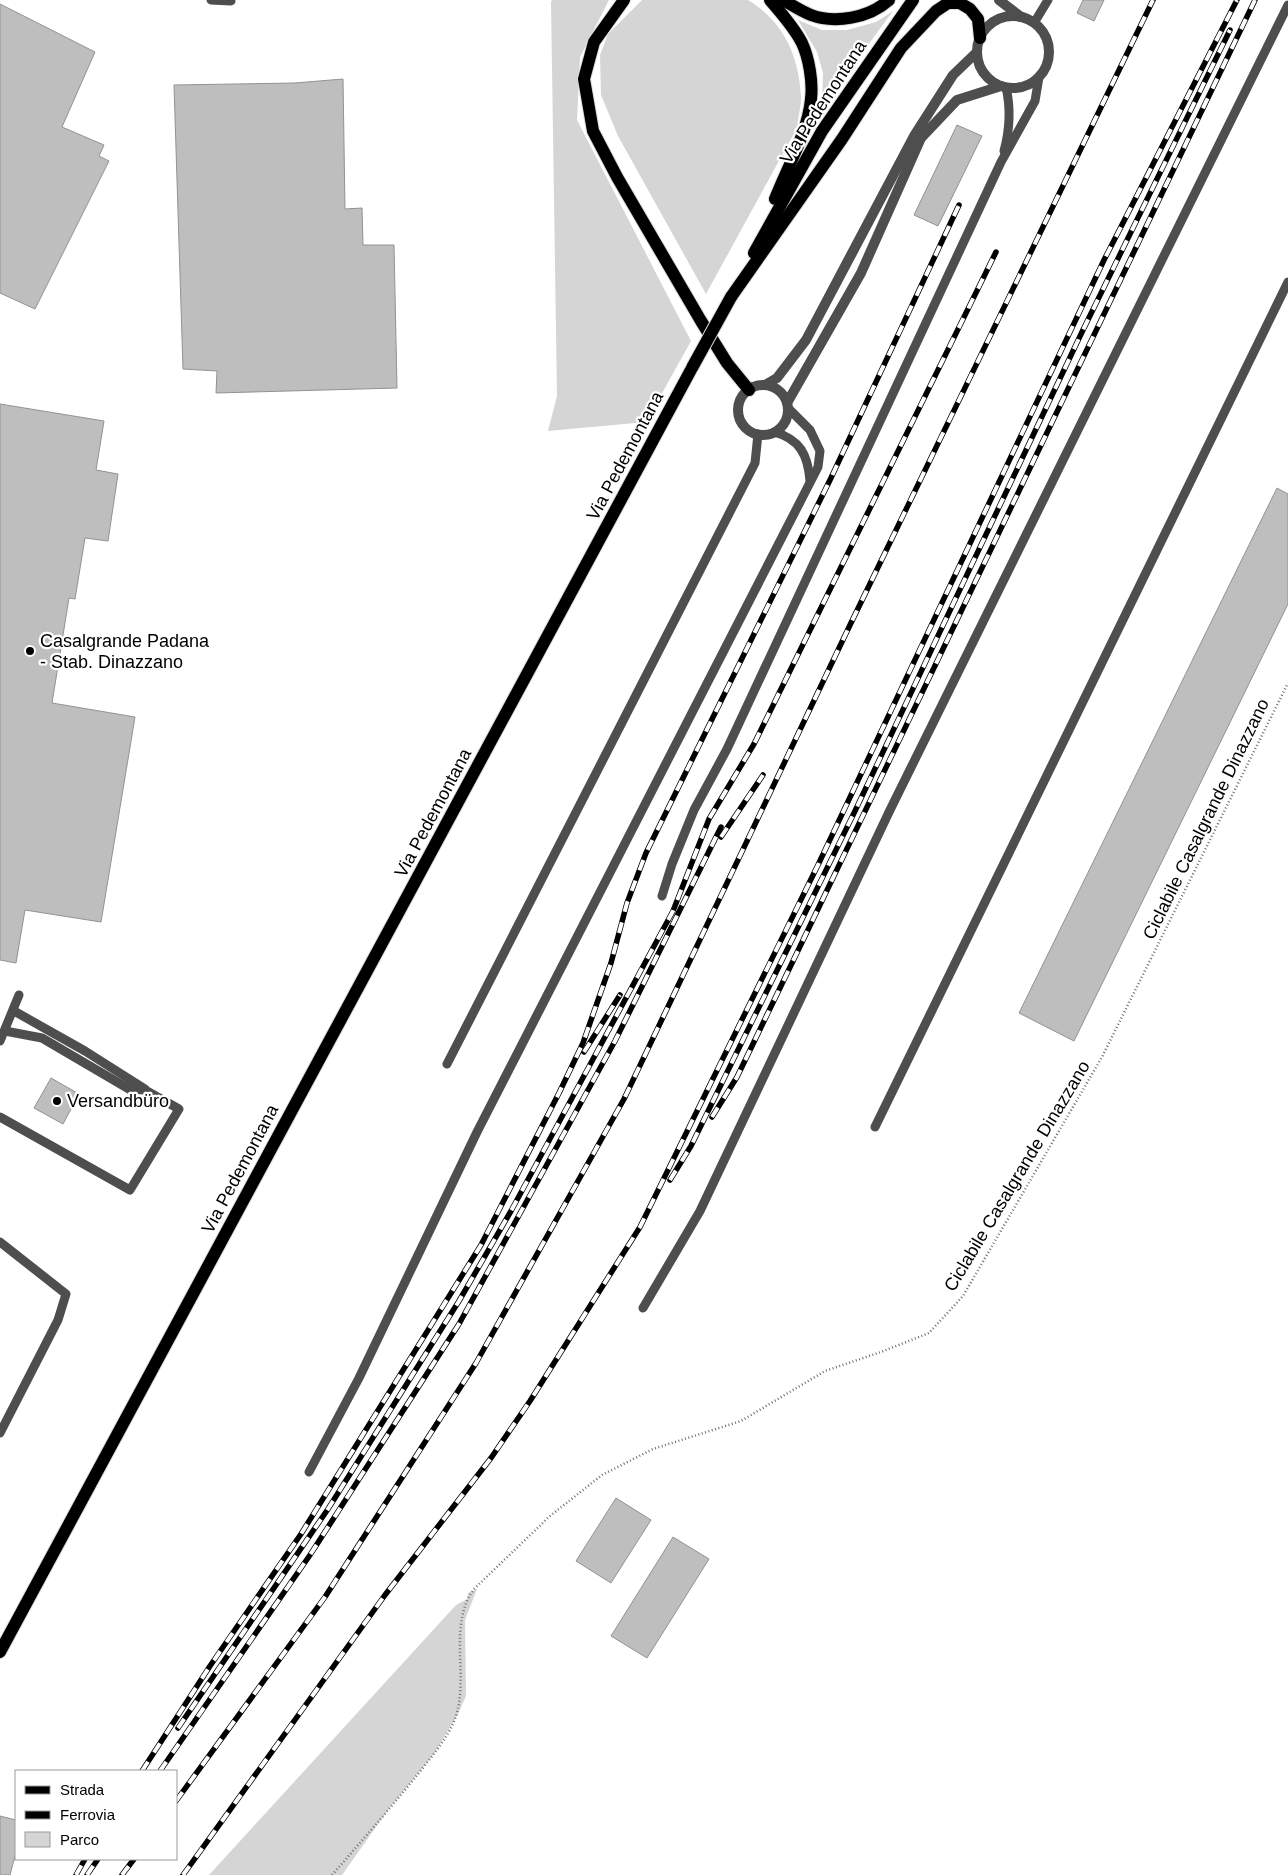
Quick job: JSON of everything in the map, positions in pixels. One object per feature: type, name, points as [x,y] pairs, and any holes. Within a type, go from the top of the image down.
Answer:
[{"type":"main road","points":[[624,0],[594,42],[584,80],[593,131],[617,177],[701,321],[727,363],[749,390]]},
{"type":"main road","points":[[748,264],[805,126],[812,98],[809,68],[802,43],[785,17],[770,0]]},
{"type":"main road","points":[[782,0],[812,15],[838,20],[864,14],[884,5],[889,0]]},
{"type":"main road","name":"Via Pedemontana","points":[[0,1652],[693,366],[732,297],[794,177],[822,131],[912,0]]},
{"type":"main road","points":[[732,297],[842,139],[901,48],[936,11],[948,4],[960,3],[970,9],[978,19],[980,38]]},
{"type":"street","points":[[787,406],[780,392],[773,387],[765,385],[756,386],[749,390],[739,403],[738,411],[744,426],[758,434],[774,432],[786,422],[787,406],[860,274],[921,138],[957,100],[1003,86],[1023,87],[1034,82],[1048,64],[1050,52],[1048,41],[1042,31],[1034,23],[1021,17],[999,0]]},
{"type":"street","points":[[1003,86],[991,80],[979,62],[977,52],[980,38],[985,29],[1001,18],[1021,17]]},
{"type":"street","points":[[765,385],[778,378],[806,340],[914,136],[953,75],[977,52]]},
{"type":"lane","points":[[211,0],[231,1]]},
{"type":"lane","points":[[1034,23],[1048,0]]},
{"type":"lane","points":[[642,1308],[700,1211],[890,810],[1288,5]]},
{"type":"lane","points":[[662,896],[672,864],[694,810],[727,749],[1001,162],[1035,101],[1039,77]]},
{"type":"lane","points":[[1001,162],[1008,133],[1010,106],[1003,86]]},
{"type":"lane","points":[[875,1127],[1288,282]]},
{"type":"lane","points":[[309,1472],[359,1378],[477,1132],[818,467],[820,451],[810,430],[787,406]]},
{"type":"lane","points":[[774,432],[787,436],[803,452],[808,462],[810,481]]},
{"type":"lane","points":[[447,1064],[756,463],[758,434]]},
{"type":"lane","points":[[0,1041],[14,1011],[19,994]]},
{"type":"lane","points":[[0,1117],[130,1190],[179,1109],[145,1090],[85,1051],[14,1011]]},
{"type":"lane","points":[[5,1031],[42,1038],[129,1089],[145,1090]]},
{"type":"lane","points":[[0,1242],[66,1294],[58,1320],[0,1433]]},
{"type":"path","name":"Ciclabile Casalgrande Dinazzano","points":[[332,1875],[434,1754],[454,1720],[461,1692],[461,1616],[467,1599],[474,1589],[550,1516],[602,1475],[653,1449],[741,1421],[826,1371],[929,1333],[962,1296],[1102,1057],[1288,683]]},
{"type":"green space","points":[[552,0],[609,0],[580,57],[577,120],[691,341],[646,422],[548,431],[557,396]]},
{"type":"green space","points":[[642,0],[748,0],[761,9],[780,30],[793,54],[797,68],[801,105],[797,128],[706,294],[618,136],[601,95],[600,55],[608,34]]},
{"type":"green space","points":[[893,11],[822,107],[823,73],[817,52],[798,20],[822,30],[847,30],[876,22]]},
{"type":"green space","points":[[477,1589],[465,1620],[466,1696],[458,1714],[434,1754],[388,1810],[342,1875],[209,1875],[456,1605],[467,1599],[468,1593]]},
{"type":"building","points":[[1083,0],[1104,0],[1094,21],[1077,13]]},
{"type":"building","points":[[0,4],[95,52],[62,127],[104,145],[99,156],[109,161],[35,309],[0,293]]},
{"type":"building","points":[[343,79],[345,209],[362,208],[363,245],[394,245],[397,388],[216,393],[217,371],[183,369],[174,85],[295,83]]},
{"type":"building","points":[[957,125],[982,136],[938,226],[914,215]]},
{"type":"building","name":"Casalgrande Padana - Stab. Dinazzano","points":[[0,404],[104,421],[96,470],[118,474],[108,541],[85,538],[75,599],[69,598],[52,703],[135,717],[101,922],[25,910],[16,963],[0,960]]},
{"type":"building","points":[[1277,488],[1288,494],[1288,604],[1074,1041],[1019,1013]]},
{"type":"building","name":"Versandbüro","points":[[51,1078],[79,1094],[63,1124],[34,1108]]},
{"type":"building","points":[[616,1498],[651,1520],[611,1583],[576,1561]]},
{"type":"building","points":[[673,1537],[709,1559],[647,1658],[611,1636]]},
{"type":"building","points":[[0,1816],[15,1820],[15,1856],[10,1875],[0,1875]]},
{"type":"railway","points":[[178,1798],[325,1597],[476,1363],[624,1099],[850,625],[1153,0]]},
{"type":"railway","points":[[183,1875],[385,1595],[491,1458],[530,1401],[640,1227],[818,865],[1104,260],[1237,0]]},
{"type":"railway","points":[[712,1117],[737,1077],[1255,0]]},
{"type":"railway","points":[[670,1180],[691,1146],[855,811],[1082,332],[1230,30]]},
{"type":"railway","points":[[143,1770],[210,1666],[301,1534],[481,1245],[583,1043],[611,963],[627,903],[646,853],[830,480],[959,205]]},
{"type":"railway","points":[[178,1728],[328,1509],[459,1301],[511,1211],[673,911],[709,819],[754,744],[996,252]]},
{"type":"railway","points":[[721,837],[763,775]]},
{"type":"railway","points":[[161,1770],[310,1555],[459,1324],[615,1041],[721,827]]},
{"type":"railway","points":[[584,1052],[620,995]]},
{"type":"railway","points":[[76,1875],[84,1860]]},
{"type":"railway","points":[[87,1875],[97,1860]]},
{"type":"railway","points":[[122,1875],[133,1860]]},
{"type":"place","name":"Casalgrande Padana - Stab. Dinazzano","points":[[30,651]]},
{"type":"place","name":"Versandbüro","points":[[57,1101]]}]
